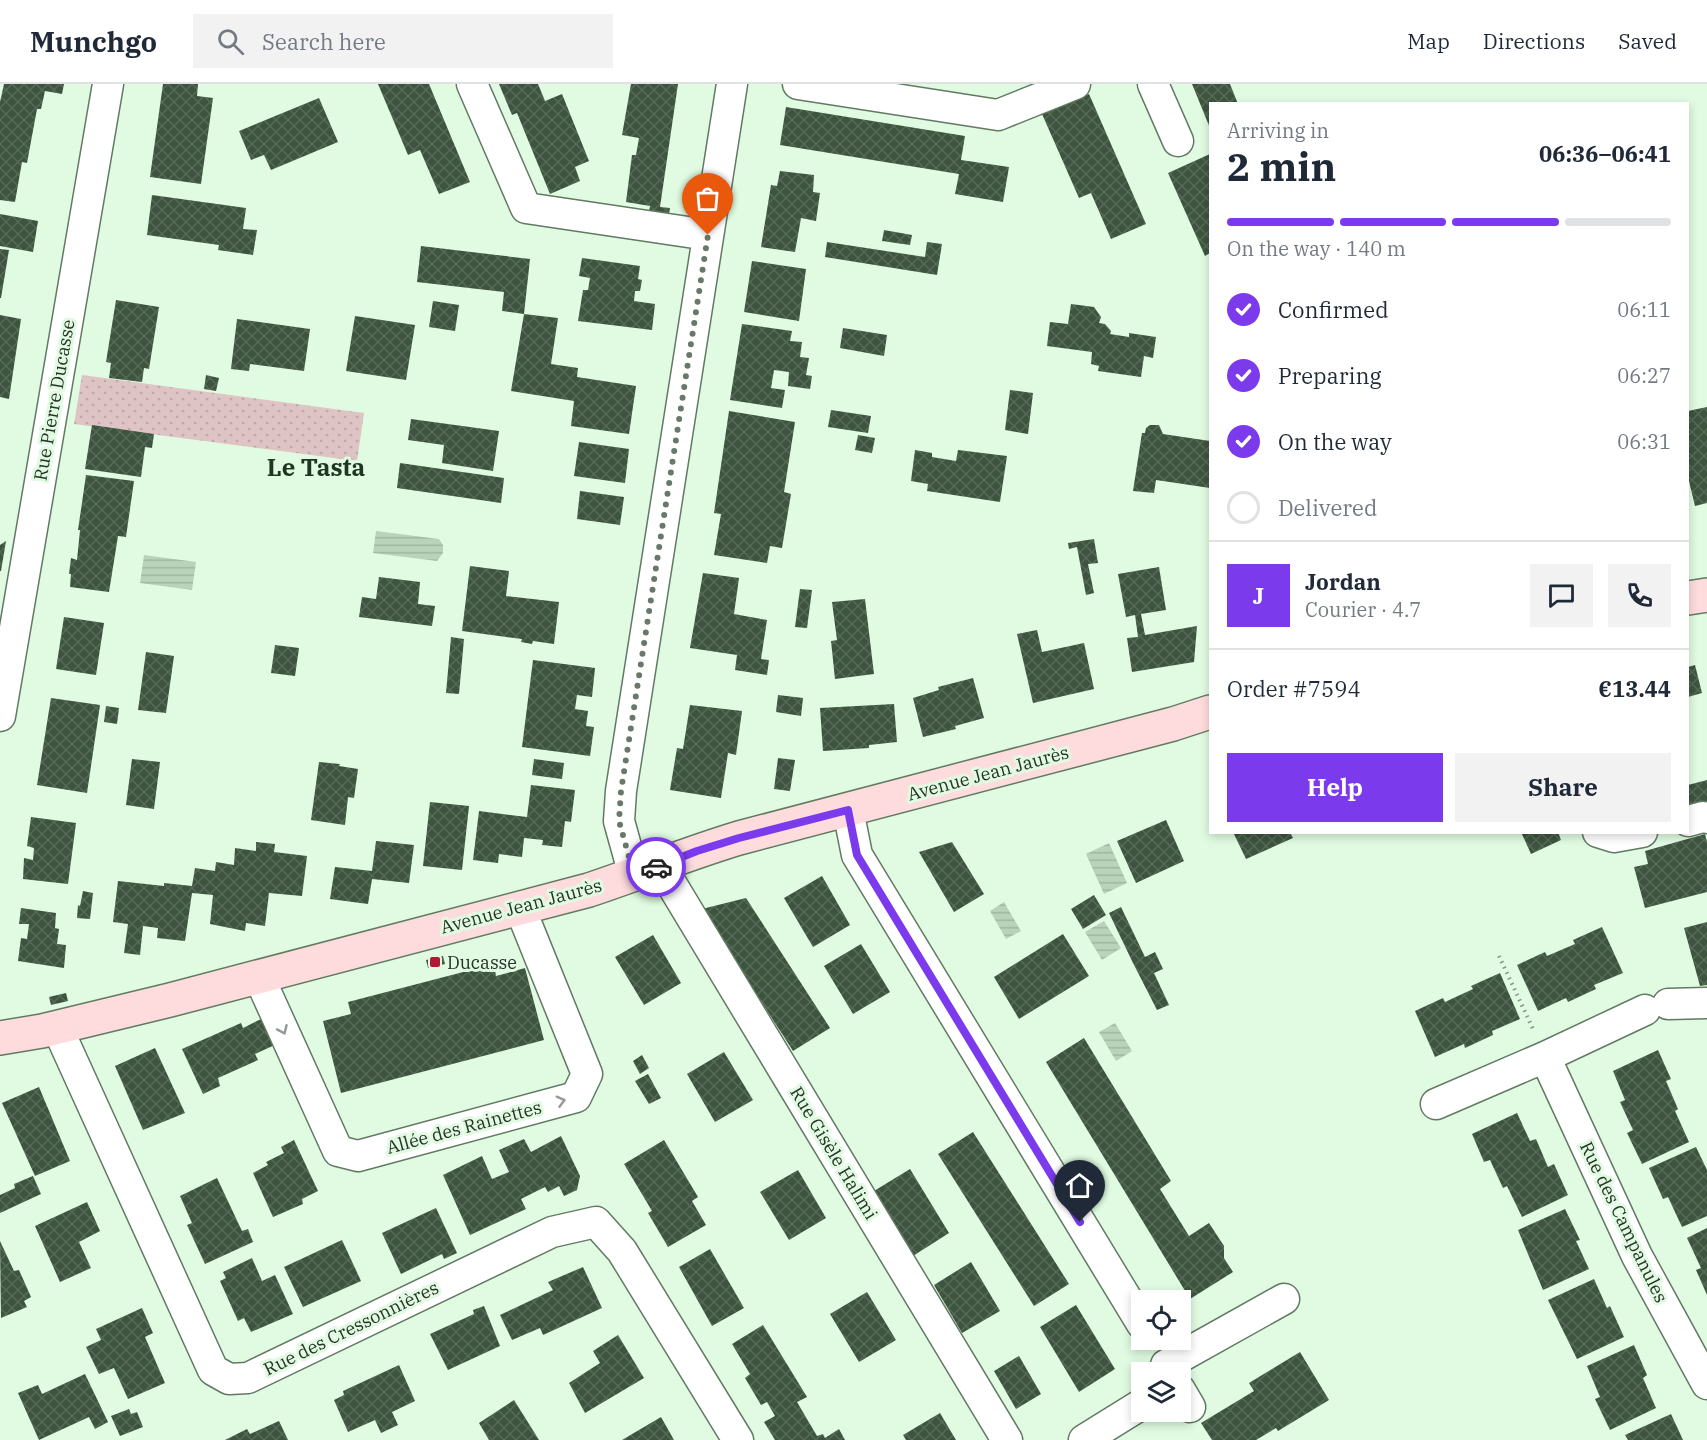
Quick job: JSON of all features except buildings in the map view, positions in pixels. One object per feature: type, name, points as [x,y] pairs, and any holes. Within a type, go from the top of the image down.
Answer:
[{"type":"street","name":"Rue Pierre Ducasse","points":[[0,717],[108,84]]},
{"type":"street","points":[[472,84],[526,208],[708,235]]},
{"type":"street","name":"Rue Gisèle Halimi","points":[[732,84],[621,791],[619,821],[647,870],[1007,1440]]},
{"type":"street","points":[[798,84],[998,115],[1075,84]]},
{"type":"street","points":[[1153,84],[1178,141]]},
{"type":"street","points":[[1689,598],[1707,595]]},
{"type":"street","name":"Avenue Jean Jaurès","points":[[0,1038],[57,1027],[259,977],[589,890],[739,838],[1209,712]]},
{"type":"street","points":[[848,810],[857,855],[1131,1306]]},
{"type":"street","points":[[1689,821],[1707,818]]},
{"type":"street","points":[[1604,834],[1614,837],[1631,834]]},
{"type":"street","name":"Allée des Rainettes","points":[[259,977],[338,1150],[358,1156],[576,1097],[586,1074],[520,908]]},
{"type":"street","points":[[1436,1104],[1657,1007],[1707,1003]]},
{"type":"street","name":"Rue des Cressonnières","points":[[57,1027],[213,1370],[229,1379],[248,1378],[552,1232],[596,1222],[622,1251],[738,1440]]},
{"type":"street","name":"Rue des Campanules","points":[[1545,1057],[1637,1256],[1707,1384]]},
{"type":"street","points":[[1191,1373],[1284,1299]]},
{"type":"street","points":[[1084,1440],[1131,1411]]},
{"type":"path","points":[[1499,956],[1545,1057]]},
{"type":"shaded area","points":[[82,375],[364,413],[357,461],[74,424]]},
{"type":"shaded area","points":[[376,531],[439,539],[443,545],[443,553],[437,561],[373,553]]},
{"type":"shaded area","points":[[144,555],[196,562],[192,590],[140,583]]},
{"type":"shaded area","points":[[1109,843],[1127,883],[1104,894],[1086,854]]},
{"type":"shaded area","points":[[1004,902],[1021,931],[1006,939],[990,911]]},
{"type":"shaded area","points":[[1104,921],[1121,948],[1102,960],[1085,932]]},
{"type":"shaded area","points":[[1115,1023],[1132,1051],[1116,1061],[1099,1032]]},
{"type":"way so far","points":[[656,867],[634,875],[619,821],[621,791],[708,235]]},
{"type":"place","name":"Ducasse","points":[[435,962]]},
{"type":"district","name":"Le Tasta","points":[[316,467]]},
{"type":"route","points":[[656,867],[739,838],[848,810],[857,855],[1080,1222]]}]
